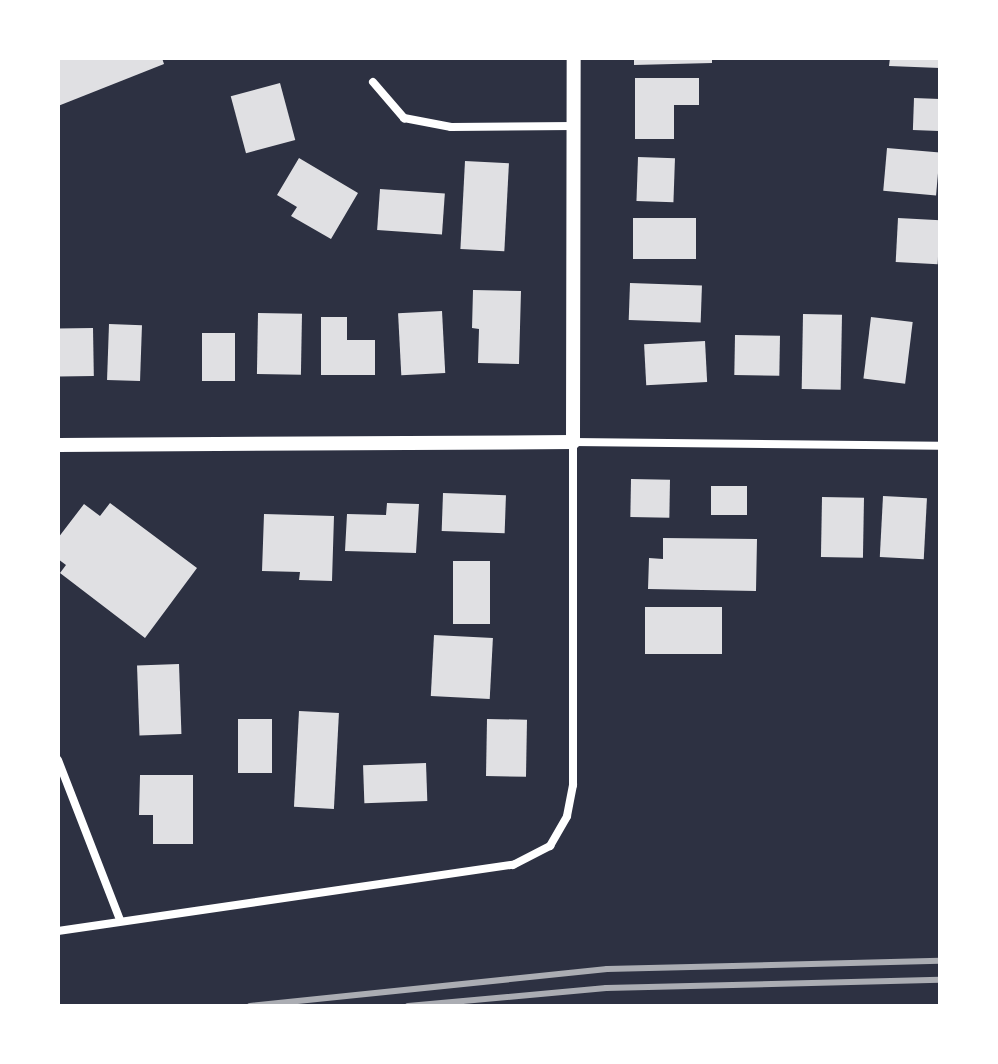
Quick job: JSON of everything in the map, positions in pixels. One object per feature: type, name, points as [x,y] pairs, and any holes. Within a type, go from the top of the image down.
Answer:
[{"type":"street","points":[[58,931],[513,865],[527,861],[557,838],[573,785],[574,58]]},
{"type":"street","points":[[373,82],[404,118],[451,127],[574,126]]},
{"type":"street","points":[[58,445],[573,442],[940,446]]},
{"type":"street","points":[[58,760],[120,920]]},
{"type":"building","points":[[58,58],[162,58],[164,64],[58,106]]},
{"type":"building","points":[[634,58],[712,58],[712,63],[634,65]]},
{"type":"building","points":[[890,58],[940,58],[940,68],[889,66]]},
{"type":"building","points":[[635,78],[699,78],[699,105],[674,105],[674,139],[635,139]]},
{"type":"building","points":[[280,83],[295,140],[246,153],[231,96]]},
{"type":"building","points":[[914,98],[940,99],[939,131],[913,130]]},
{"type":"building","points":[[887,148],[940,153],[936,195],[883,191]]},
{"type":"building","points":[[638,157],[675,158],[673,202],[636,201]]},
{"type":"building","points":[[299,158],[358,193],[331,239],[291,216],[297,207],[277,195]]},
{"type":"building","points":[[465,161],[509,163],[504,251],[460,249]]},
{"type":"building","points":[[380,189],[445,194],[442,234],[377,230]]},
{"type":"building","points":[[633,218],[696,218],[696,259],[633,259]]},
{"type":"building","points":[[898,218],[940,220],[938,264],[896,262]]},
{"type":"building","points":[[630,283],[702,286],[701,322],[629,320]]},
{"type":"building","points":[[473,290],[521,291],[519,364],[478,363],[479,329],[472,328]]},
{"type":"building","points":[[442,311],[445,373],[401,375],[398,313]]},
{"type":"building","points":[[258,313],[302,314],[301,375],[257,374]]},
{"type":"building","points":[[803,314],[842,315],[841,390],[802,389]]},
{"type":"building","points":[[321,317],[347,317],[347,340],[375,340],[375,375],[321,375]]},
{"type":"building","points":[[871,317],[913,322],[905,384],[863,379]]},
{"type":"building","points":[[109,324],[142,325],[140,381],[107,380]]},
{"type":"building","points":[[93,328],[94,376],[59,377],[58,329]]},
{"type":"building","points":[[202,333],[235,333],[235,381],[202,381]]},
{"type":"building","points":[[735,335],[780,336],[779,376],[734,375]]},
{"type":"building","points":[[705,341],[707,382],[646,385],[644,344]]},
{"type":"building","points":[[631,479],[670,480],[669,518],[630,517]]},
{"type":"building","points":[[711,486],[747,486],[747,515],[711,515]]},
{"type":"building","points":[[443,493],[506,495],[505,533],[442,531]]},
{"type":"building","points":[[883,496],[927,498],[924,559],[880,557]]},
{"type":"building","points":[[822,497],[864,498],[863,558],[821,557]]},
{"type":"building","points":[[110,503],[197,568],[145,638],[60,573],[66,565],[58,559],[58,538],[84,504],[100,516]]},
{"type":"building","points":[[387,503],[419,504],[416,553],[345,551],[347,514],[386,515]]},
{"type":"building","points":[[264,514],[334,516],[332,581],[299,580],[300,572],[262,571]]},
{"type":"building","points":[[663,538],[757,539],[756,591],[648,589],[649,558],[663,559]]},
{"type":"building","points":[[453,561],[490,561],[490,624],[453,624]]},
{"type":"building","points":[[645,607],[722,607],[722,654],[645,654]]},
{"type":"building","points":[[434,635],[493,638],[490,699],[431,696]]},
{"type":"building","points":[[179,664],[181,734],[139,735],[137,665]]},
{"type":"building","points":[[299,711],[339,713],[334,809],[294,807]]},
{"type":"building","points":[[238,719],[272,719],[272,773],[238,773]]},
{"type":"building","points":[[487,719],[527,720],[526,777],[486,776]]},
{"type":"building","points":[[426,763],[427,801],[364,803],[363,765]]},
{"type":"building","points":[[140,775],[193,775],[193,844],[153,844],[153,815],[139,815]]},
{"type":"railway","points":[[250,1006],[607,969],[940,961]]},
{"type":"railway","points":[[408,1006],[606,988],[940,980]]}]
